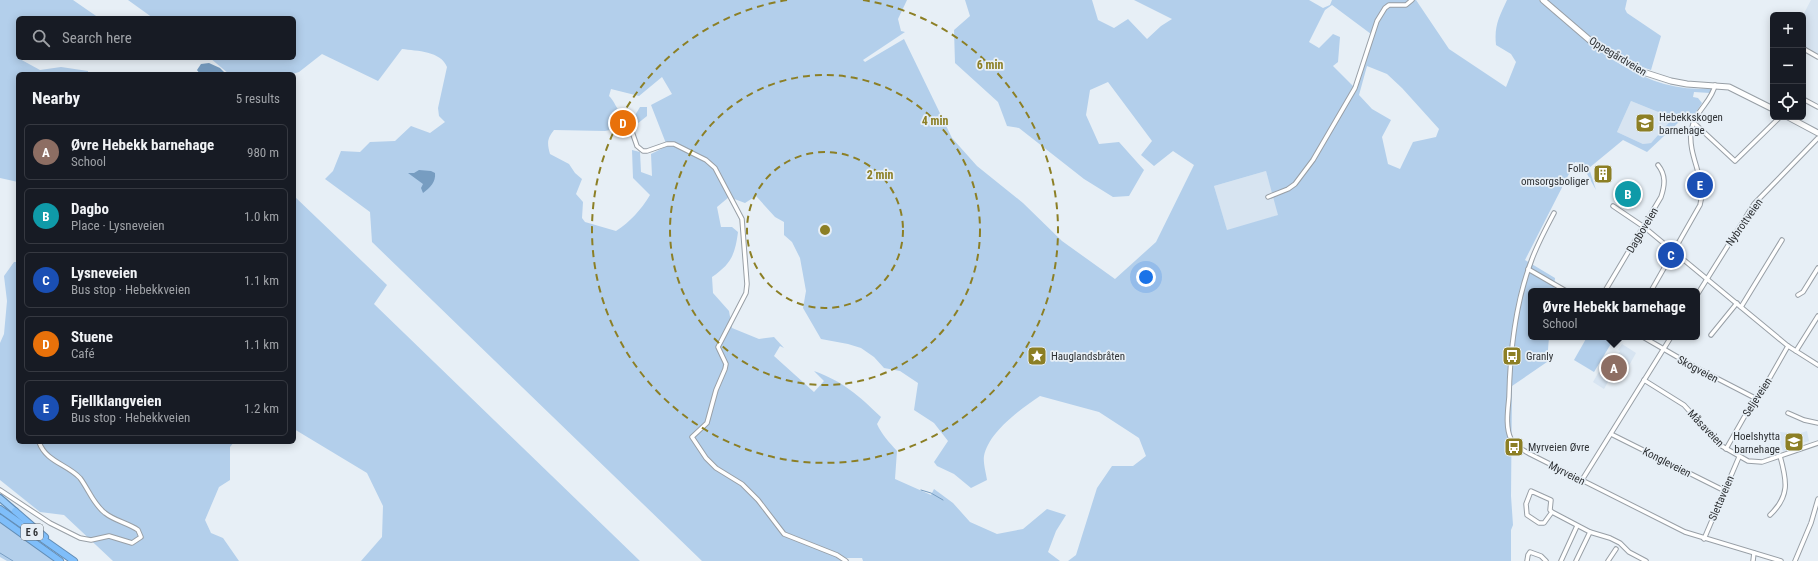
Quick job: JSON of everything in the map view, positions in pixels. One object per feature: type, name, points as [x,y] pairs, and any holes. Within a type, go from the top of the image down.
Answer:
[{"type":"highway","points":[[0,498],[64,554]]},
{"type":"highway","name":"E 6","points":[[0,509],[74,561]]},
{"type":"highway","name":"E 6","points":[[0,518],[60,561]]},
{"type":"main road","name":"Oppegårdveien","points":[[1543,0],[1593,43],[1643,72],[1687,84],[1716,85],[1736,89],[1770,106]]},
{"type":"main road","points":[[1794,120],[1818,133]]},
{"type":"street","points":[[1268,197],[1288,189],[1295,184],[1313,160],[1356,88],[1377,21],[1385,8],[1389,5],[1406,5],[1412,0]]},
{"type":"street","points":[[1806,51],[1818,56]]},
{"type":"street","points":[[1652,288],[1698,212],[1701,202],[1702,187],[1691,142],[1693,122],[1716,85]]},
{"type":"street","points":[[1806,101],[1818,107]]},
{"type":"street","points":[[1693,122],[1735,161],[1777,120]]},
{"type":"street","points":[[630,126],[637,146],[643,151],[667,144],[674,144],[706,160],[715,168],[742,219],[747,284],[746,293],[718,347],[726,364],[716,390],[710,416],[704,426],[692,436],[706,458],[716,468],[742,484],[758,500],[784,534],[837,555],[846,561]]},
{"type":"street","name":"Nybrottveien","points":[[1700,290],[1754,204],[1818,138]]},
{"type":"street","name":"Dagboveien","points":[[1607,288],[1644,228],[1664,189],[1663,174],[1658,165]]},
{"type":"street","points":[[1612,206],[1644,228],[1788,346],[1818,365]]},
{"type":"street","name":"Myrveien","points":[[1554,213],[1528,270],[1517,310],[1509,392],[1509,434],[1513,442],[1520,448],[1676,528],[1704,539],[1781,561]]},
{"type":"street","points":[[1741,307],[1782,240]]},
{"type":"street","points":[[1798,295],[1803,292],[1818,268]]},
{"type":"street","points":[[1528,270],[1561,288]]},
{"type":"street","points":[[1711,335],[1737,303]]},
{"type":"street","points":[[1796,351],[1818,316]]},
{"type":"street","name":"Skogveien","points":[[1648,340],[1754,398]]},
{"type":"street","points":[[1582,480],[1669,340]]},
{"type":"street","name":"Seljeveien","points":[[1726,449],[1754,398],[1760,395],[1788,346]]},
{"type":"street","name":"Måsaveien","points":[[1644,380],[1684,405],[1726,449],[1739,457],[1754,462],[1780,456],[1818,443]]},
{"type":"street","points":[[1788,413],[1804,420],[1818,423]]},
{"type":"street","name":"Kongleveien","points":[[1610,434],[1723,490]]},
{"type":"street","points":[[0,490],[50,523],[80,538],[91,540],[109,536],[132,543],[141,537],[138,530],[118,521],[102,510],[91,498],[79,477],[50,458],[41,448],[40,444]]},
{"type":"street","points":[[1770,515],[1780,506],[1784,492],[1786,476],[1780,456]]},
{"type":"street","name":"Slettaveien","points":[[1704,539],[1723,490],[1739,457]]},
{"type":"street","points":[[1552,512],[1544,523],[1540,523],[1526,515],[1526,504],[1531,491],[1551,500],[1550,510],[1552,512],[1590,532],[1610,538],[1620,543],[1629,552],[1644,561]]},
{"type":"street","points":[[1795,561],[1811,523],[1818,499]]},
{"type":"street","points":[[1561,561],[1577,526]]},
{"type":"street","points":[[1576,561],[1590,532]]},
{"type":"street","points":[[1608,561],[1616,549]]},
{"type":"street","points":[[1528,561],[1528,555],[1530,552],[1541,556],[1546,561]]},
{"type":"street","points":[[1753,561],[1754,553]]},
{"type":"shaded area","points":[[0,0],[73,0],[96,16],[16,16],[16,60],[22,60],[40,70],[61,67],[88,72],[16,72],[16,182],[0,178]]},
{"type":"shaded area","points":[[128,0],[907,0],[898,19],[901,31],[905,32],[863,60],[865,62],[904,39],[952,138],[977,166],[1023,203],[1062,241],[1115,279],[1156,242],[1194,165],[1173,151],[1154,166],[1141,155],[1152,141],[1108,82],[1090,90],[1086,115],[1099,144],[1119,142],[1144,170],[1129,196],[1113,197],[1084,179],[1019,128],[1007,126],[998,102],[955,63],[954,30],[970,16],[965,0],[1092,0],[1098,20],[1114,28],[1128,19],[1147,39],[1161,26],[1172,19],[1134,0],[1309,0],[1323,8],[1330,5],[1332,0],[1416,0],[1449,49],[1506,87],[1516,62],[1511,54],[1496,45],[1496,27],[1499,17],[1507,0],[1539,0],[1576,33],[1596,48],[1618,63],[1640,75],[1663,84],[1687,88],[1712,88],[1710,93],[1694,92],[1693,97],[1698,98],[1702,103],[1693,117],[1681,120],[1647,152],[1623,140],[1589,168],[1596,190],[1581,163],[1575,162],[1525,260],[1555,278],[1554,288],[1528,288],[1528,340],[1549,340],[1547,362],[1512,386],[1511,496],[1513,525],[1511,530],[1511,561],[1068,561],[1076,555],[1097,488],[1112,466],[1133,466],[1146,456],[1139,438],[1099,412],[1040,396],[1015,414],[992,438],[984,456],[987,480],[971,488],[954,474],[937,466],[934,462],[948,441],[934,423],[914,410],[918,383],[900,371],[884,368],[874,357],[861,348],[821,339],[803,308],[806,291],[800,258],[792,242],[784,235],[784,222],[775,217],[756,196],[745,203],[729,197],[717,207],[721,227],[732,227],[738,232],[731,258],[724,268],[712,277],[713,293],[729,311],[732,328],[759,339],[774,337],[784,348],[780,346],[774,356],[814,392],[824,381],[814,371],[834,380],[858,396],[881,417],[877,424],[883,435],[897,451],[895,479],[931,495],[934,489],[953,503],[970,522],[997,534],[1023,529],[1047,509],[1066,515],[1056,531],[1048,552],[1060,561],[863,561],[862,558],[845,558],[845,561],[702,561],[372,242],[370,212],[325,179],[333,171],[341,151],[360,152],[370,142],[395,141],[411,126],[430,133],[445,122],[439,116],[438,108],[447,67],[444,62],[440,58],[428,53],[402,49],[378,81],[322,54],[296,73],[227,72],[212,60],[296,60],[296,16],[150,16]],"holes":[[[1332,5],[1371,34],[1354,87],[1333,66],[1338,62],[1340,37],[1333,34],[1319,48],[1309,42],[1325,10]],[[1367,66],[1387,74],[1402,88],[1439,129],[1436,137],[1413,142],[1400,169],[1388,164],[1382,137],[1391,120],[1372,109],[1359,95]],[[662,77],[672,94],[651,105],[667,146],[651,154],[652,176],[641,172],[640,152],[632,150],[633,178],[650,195],[635,215],[616,231],[585,222],[582,218],[583,202],[576,194],[582,179],[575,173],[569,164],[550,154],[548,144],[550,136],[554,130],[605,131],[620,128],[633,134],[637,124],[647,116],[647,107],[640,107],[634,117],[625,116],[621,114],[609,96],[611,89],[639,96]],[[1631,101],[1673,118],[1651,143],[1643,144],[1617,132]],[[1266,171],[1278,215],[1227,230],[1214,186]]]},
{"type":"shaded area","points":[[1547,0],[1627,0],[1625,9],[1627,13],[1661,36],[1651,70],[1622,58],[1583,30]]},
{"type":"shaded area","points":[[1811,0],[1818,0],[1818,57],[1806,50],[1806,12],[1805,12]]},
{"type":"shaded area","points":[[209,63],[220,68],[224,72],[198,72],[197,70],[201,64]]},
{"type":"shaded area","name":"Hebekkskogen barnehage","points":[[1631,101],[1673,118],[1651,143],[1643,144],[1617,132]]},
{"type":"shaded area","points":[[419,170],[431,171],[435,173],[435,179],[432,184],[423,193],[421,188],[423,184],[408,173],[414,173]]},
{"type":"shaded area","points":[[1266,171],[1279,215],[1227,231],[1214,186]]},
{"type":"shaded area","points":[[296,198],[387,285],[374,304],[640,561],[361,561],[382,537],[383,506],[367,473],[296,430]]},
{"type":"shaded area","points":[[14,262],[16,262],[16,444],[232,444],[230,447],[230,480],[219,487],[205,520],[211,533],[223,538],[239,561],[113,561],[64,515],[40,512],[0,480],[0,343],[4,334],[7,301],[4,276]]},
{"type":"shaded area","points":[[1585,340],[1608,340],[1612,342],[1594,372],[1574,360]]},
{"type":"shaded area","points":[[1622,344],[1636,353],[1622,378],[1613,373],[1604,389],[1593,382],[1605,361],[1608,363],[1611,360],[1614,362],[1616,358],[1613,356],[1614,353],[1619,353],[1620,351],[1618,350]]},
{"type":"shaded area","name":"Hoelshytta barnehage","points":[[1807,431],[1809,441],[1792,446],[1792,449],[1783,452],[1779,438],[1780,432],[1792,433],[1794,435]]},
{"type":"shaded area","points":[[0,521],[58,561],[7,561],[0,557]]},
{"type":"waterway","points":[[921,490],[931,493],[943,500]]},
{"type":"waterway","points":[[0,553],[13,561]]},
{"type":"place","name":"Stuene","points":[[623,123]]},
{"type":"place","name":"Hebekkskogen barnehage","points":[[1645,123]]},
{"type":"place","name":"Follo omsorgsboliger","points":[[1603,174]]},
{"type":"place","name":"Fjellklangveien","points":[[1700,185]]},
{"type":"place","name":"Dagbo","points":[[1628,194]]},
{"type":"place","name":"Lysneveien","points":[[1671,255]]},
{"type":"place","name":"Hauglandsbråten","points":[[1037,356]]},
{"type":"place","name":"Granly","points":[[1512,356]]},
{"type":"place","name":"Øvre Hebekk barnehage","points":[[1614,368]]},
{"type":"place","name":"Hoelshytta barnehage","points":[[1794,442]]},
{"type":"place","name":"Myrveien Øvre","points":[[1514,447]]}]
